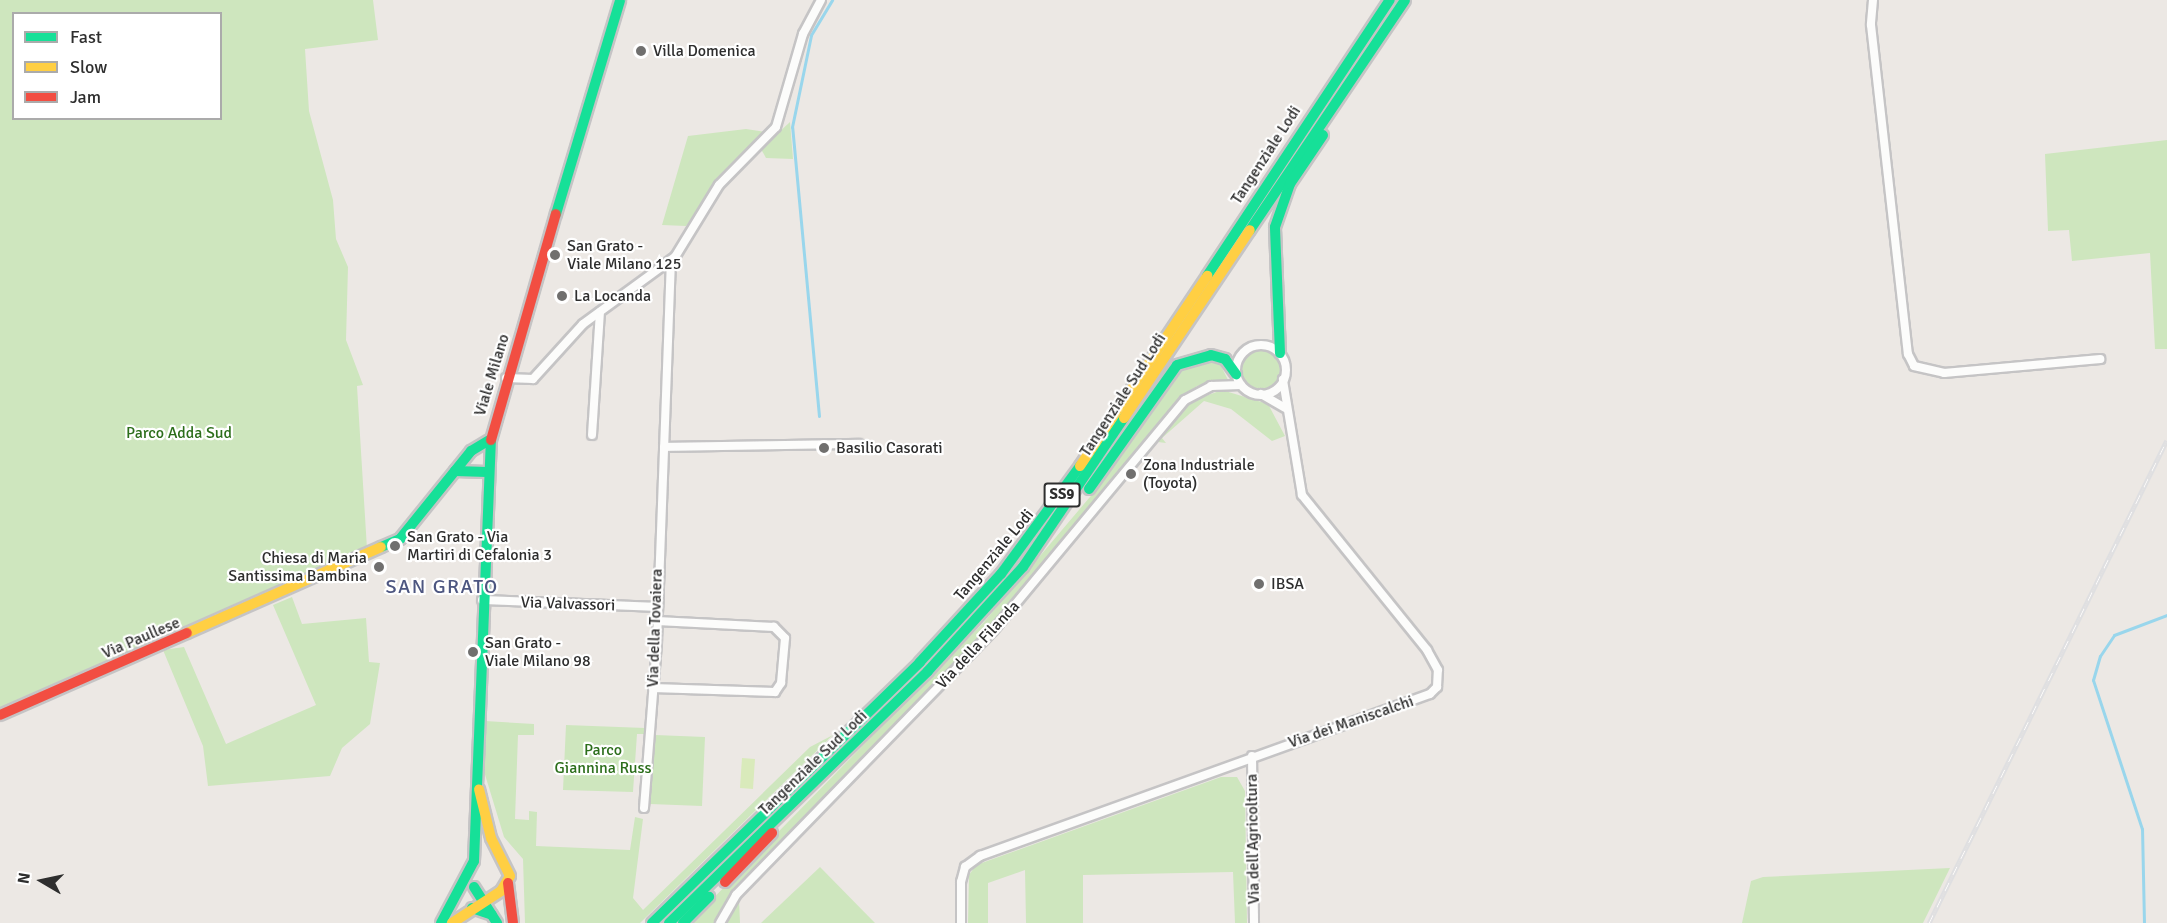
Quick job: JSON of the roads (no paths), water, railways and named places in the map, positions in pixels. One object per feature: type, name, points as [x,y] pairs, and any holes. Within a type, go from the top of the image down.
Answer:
[{"type":"main road","name":"Viale Milano","points":[[474,861],[475,772],[489,440],[620,0]]},
{"type":"main road","name":"Tangenziale Lodi","points":[[652,923],[920,662],[1001,574],[1067,486],[1390,0]]},
{"type":"main road","name":"Tangenziale Sud Lodi","points":[[669,923],[786,811],[957,641],[1060,518],[1354,69],[1405,0]]},
{"type":"main road","points":[[1280,353],[1274,237],[1280,208],[1338,110],[1354,69]]},
{"type":"main road","points":[[1060,518],[1093,485],[1177,365],[1211,355],[1225,359],[1236,374]]},
{"type":"main road","name":"Via Paullese","points":[[0,715],[295,589],[400,539],[476,446],[489,440]]},
{"type":"main road","points":[[455,471],[487,471]]},
{"type":"main road","points":[[475,772],[498,855],[508,864],[513,923]]},
{"type":"main road","points":[[683,923],[761,848],[786,811]]},
{"type":"main road","points":[[441,923],[469,875],[474,861],[485,854],[498,855]]},
{"type":"main road","points":[[469,875],[474,887],[495,919]]},
{"type":"main road","points":[[452,923],[508,883]]},
{"type":"main road","points":[[474,887],[496,893]]},
{"type":"main road","points":[[472,908],[495,919]]},
{"type":"street","points":[[506,378],[533,378],[600,312],[671,261],[719,185],[776,127],[813,12],[821,0]]},
{"type":"street","points":[[1874,0],[1871,25],[1908,354],[1914,366],[1944,373],[2100,359]]},
{"type":"street","name":"Via della Tovaiera","points":[[644,808],[657,621],[655,608],[671,261]]},
{"type":"street","points":[[592,435],[600,312]]},
{"type":"street","points":[[1262,345],[1280,353],[1285,408],[1241,385],[1236,374],[1238,361],[1250,347],[1262,345]]},
{"type":"street","points":[[1261,394],[1283,380]]},
{"type":"street","name":"Via della Filanda","points":[[720,923],[736,895],[993,631],[1185,400],[1211,386],[1241,385]]},
{"type":"street","name":"Via dei Maniscalchi","points":[[961,923],[965,867],[980,856],[1252,756],[1430,694],[1439,678],[1427,650],[1308,506],[1285,408]]},
{"type":"street","points":[[664,447],[859,444]]},
{"type":"street","name":"Via Valvassori","points":[[482,600],[655,608]]},
{"type":"street","points":[[653,688],[775,692],[782,683],[784,638],[774,627],[657,621]]},
{"type":"street","name":"Via dell'Agricoltura","points":[[1252,756],[1254,923]]},
{"type":"waterway","points":[[819,416],[792,127],[811,35],[832,0]]},
{"type":"waterway","points":[[2144,923],[2142,829],[2093,680],[2100,656],[2114,635],[2167,615]]},
{"type":"railway","points":[[1929,923],[2167,440]]},
{"type":"place","name":"Villa Domenica","points":[[641,51]]},
{"type":"place","name":"San Grato - Viale Milano 125","points":[[555,255]]},
{"type":"place","name":"La Locanda","points":[[562,296]]},
{"type":"place","name":"Basilio Casorati","points":[[824,448]]},
{"type":"place","name":"Zona Industriale (Toyota)","points":[[1131,474]]},
{"type":"place","name":"San Grato - Via Martiri di Cefalonia 3","points":[[395,546]]},
{"type":"place","name":"Chiesa di Maria Santissima Bambina","points":[[379,567]]},
{"type":"place","name":"IBSA","points":[[1259,584]]},
{"type":"place","name":"San Grato - Viale Milano 98","points":[[473,652]]},
{"type":"district","name":"SAN GRATO","points":[[442,586]]},
{"type":"park label","name":"Parco Adda Sud","points":[[179,433]]},
{"type":"park label","name":"Parco Giannina Russ","points":[[603,759]]}]
